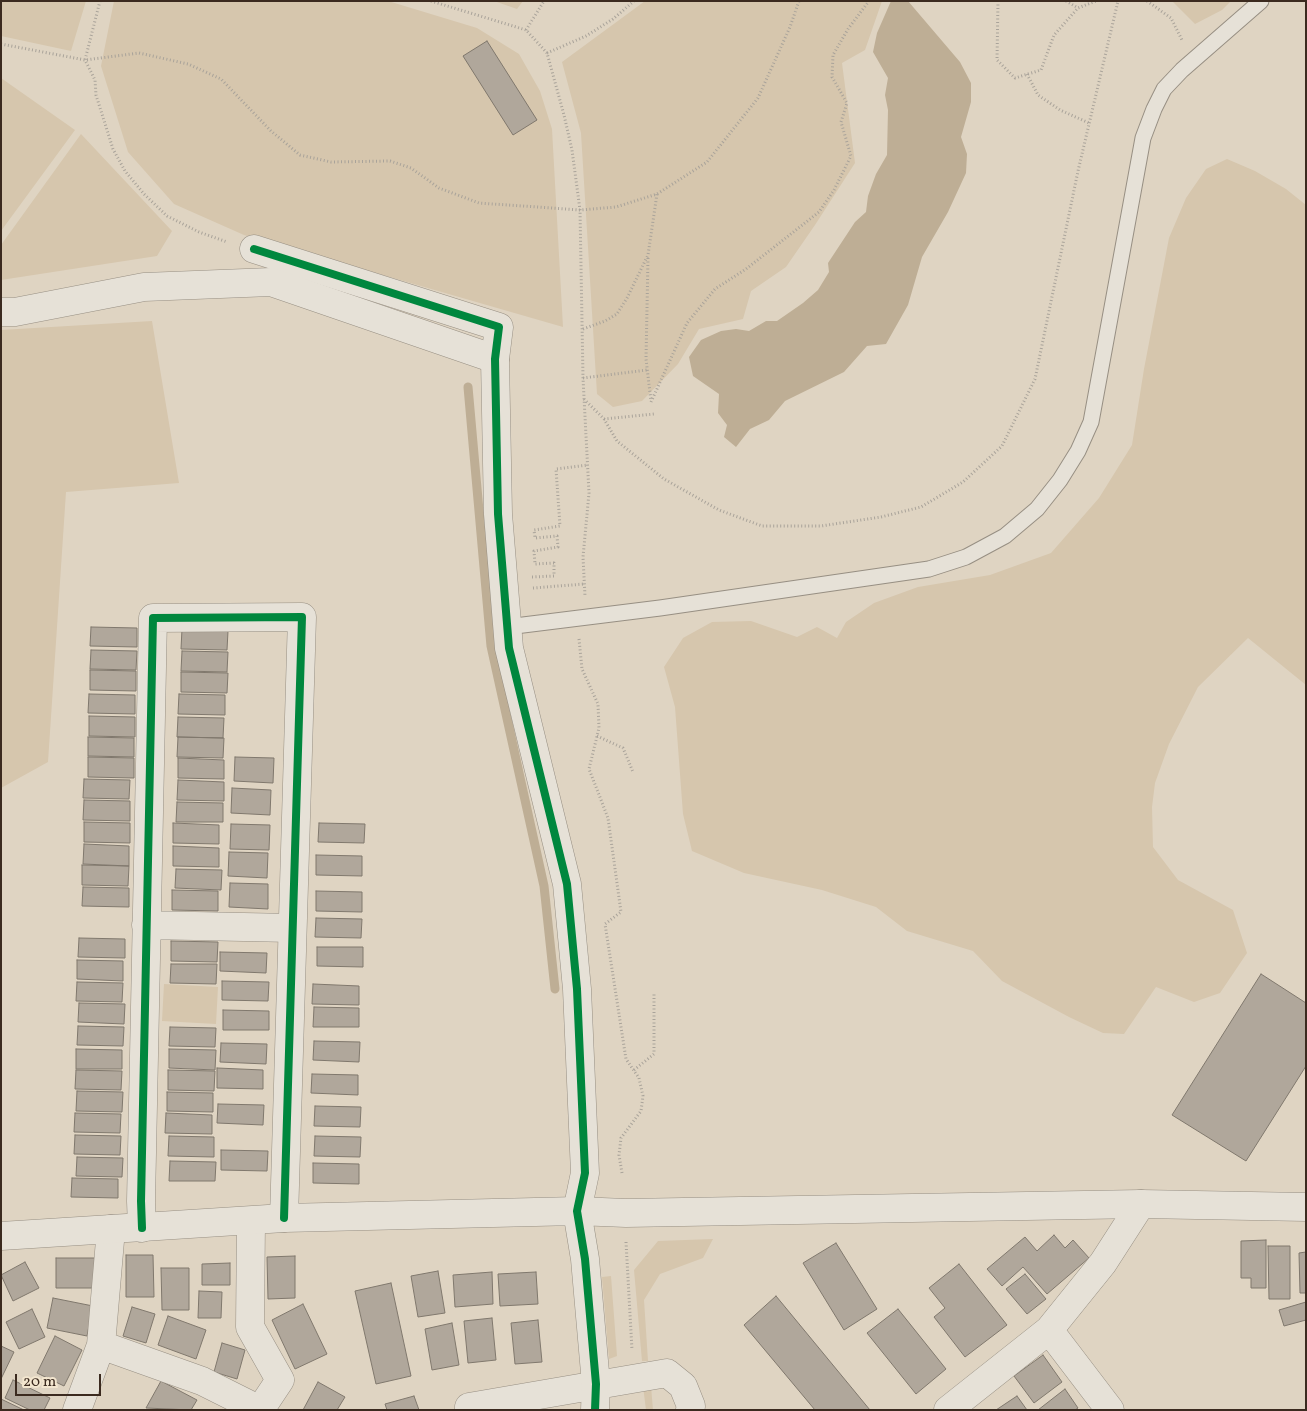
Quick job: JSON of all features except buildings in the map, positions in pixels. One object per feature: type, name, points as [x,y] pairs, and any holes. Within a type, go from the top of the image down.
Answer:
[{"type":"street","points":[[254,249],[499,326],[495,359],[498,514],[508,648],[568,884],[577,988],[585,1173],[577,1211],[585,1259],[596,1397]]},
{"type":"street","points":[[1,312],[15,312],[144,286],[271,282],[495,359]]},
{"type":"street","points":[[142,1228],[153,618],[302,617],[284,1218]]},
{"type":"street","points":[[146,925],[292,928]]},
{"type":"street","points":[[948,1410],[1049,1330],[1104,1264],[1142,1204]]},
{"type":"street","points":[[1,1236],[250,1222],[284,1218],[577,1211],[636,1213],[1142,1204],[1306,1207]]},
{"type":"street","points":[[101,1345],[202,1381],[260,1410],[280,1380],[250,1328],[250,1222]]},
{"type":"street","points":[[77,1410],[101,1345],[111,1229]]},
{"type":"street","points":[[1049,1330],[1110,1410]]},
{"type":"street","points":[[469,1410],[469,1407],[596,1397],[667,1373],[683,1386],[691,1406],[690,1410]]},
{"type":"lane","points":[[507,627],[929,569],[966,557],[997,540],[1037,509],[1078,452],[1090,422],[1144,138],[1154,109],[1164,89],[1182,70],[1261,1]]},
{"type":"path","points":[[100,1],[85,60],[95,80],[96,95],[113,148],[125,171],[144,194],[167,216],[199,232],[254,249]]},
{"type":"path","points":[[431,1],[526,30],[547,53],[572,150],[580,210],[583,378],[589,493],[583,557],[582,669],[598,704],[599,728],[589,769],[608,818],[621,912],[605,924],[626,1059],[639,1078],[643,1096],[641,1111],[621,1138],[619,1155],[622,1173]]},
{"type":"path","points":[[526,30],[544,1]]},
{"type":"path","points":[[547,53],[586,36],[613,19],[634,1]]},
{"type":"path","points":[[1,44],[85,60],[139,53],[188,64],[221,79],[271,131],[300,155],[331,162],[390,161],[411,168],[439,188],[479,202],[580,210],[616,207],[657,194],[707,162],[758,98],[790,27],[799,1]]},
{"type":"path","points":[[657,194],[648,255],[646,309],[647,370],[651,402],[687,323],[715,289],[746,269],[820,212],[834,190],[852,156],[842,122],[847,103],[832,78],[833,55],[848,29],[869,1]]},
{"type":"path","points":[[998,1],[998,60],[1015,78],[1041,70],[1054,35],[1078,8],[1096,1]]},
{"type":"path","points":[[1066,1],[1078,8]]},
{"type":"path","points":[[584,399],[604,419],[617,441],[664,479],[719,510],[762,526],[821,526],[881,517],[921,507],[963,482],[1002,446],[1035,379],[1089,124],[1118,1]]},
{"type":"path","points":[[1147,1],[1171,18],[1183,42]]},
{"type":"path","points":[[1027,74],[1038,95],[1060,110],[1089,124]]},
{"type":"path","points":[[582,329],[605,322],[617,314],[648,255]]},
{"type":"path","points":[[583,378],[647,370]]},
{"type":"path","points":[[604,419],[654,414]]},
{"type":"path","points":[[584,584],[530,588],[529,577],[554,576],[554,563],[535,564],[534,550],[558,547],[556,536],[535,538],[534,530],[560,526],[556,469],[588,465]]},
{"type":"path","points":[[597,736],[622,748],[634,772]]},
{"type":"path","points":[[634,1070],[654,1054],[654,992]]},
{"type":"path","points":[[626,1235],[626,1266],[633,1359]]},
{"type":"shaded area","points":[[1,1],[86,1],[71,51],[1,36]]},
{"type":"shaded area","points":[[114,1],[388,1],[477,28],[519,54],[540,91],[552,129],[563,327],[244,235],[174,204],[128,152],[101,66]]},
{"type":"shaded area","points":[[494,1],[523,1],[517,9]]},
{"type":"shaded area","points":[[645,1],[882,1],[865,50],[842,63],[855,163],[815,225],[786,267],[751,291],[743,319],[699,329],[678,364],[642,401],[613,407],[597,394],[581,133],[562,62]]},
{"type":"shaded area","points":[[891,1],[908,1],[960,62],[971,83],[971,102],[961,137],[967,154],[966,173],[948,212],[922,257],[908,305],[886,344],[867,346],[844,372],[785,401],[769,420],[750,429],[736,447],[724,437],[727,425],[718,413],[719,394],[693,376],[689,357],[701,340],[721,331],[736,329],[749,331],[766,321],[777,321],[803,303],[818,290],[829,272],[828,263],[855,222],[866,212],[868,196],[876,174],[887,155],[888,110],[885,95],[888,78],[873,52],[877,33]]},
{"type":"shaded area","points":[[1172,1],[1231,1],[1222,10],[1195,24]]},
{"type":"shaded area","points":[[1,78],[75,130],[1,231]]},
{"type":"shaded area","points":[[81,134],[172,231],[157,256],[1,280],[1,245]]},
{"type":"shaded area","points":[[1227,159],[1255,171],[1286,189],[1306,205],[1306,685],[1248,638],[1198,687],[1169,744],[1155,783],[1152,807],[1153,847],[1178,880],[1233,910],[1247,953],[1220,993],[1194,1002],[1156,987],[1124,1034],[1103,1033],[1002,981],[973,951],[907,931],[876,907],[822,890],[744,873],[692,851],[683,814],[675,707],[664,667],[683,638],[712,622],[751,621],[797,637],[817,627],[837,638],[846,622],[874,603],[918,587],[990,575],[1051,553],[1099,498],[1132,445],[1144,369],[1169,238],[1186,198],[1206,169]]},
{"type":"shaded area","points":[[152,321],[179,483],[66,492],[48,762],[1,788],[1,330]]},
{"type":"shaded area","points":[[164,984],[218,987],[216,1024],[162,1021]]},
{"type":"shaded area","points":[[713,1239],[703,1258],[660,1274],[644,1300],[648,1361],[642,1361],[634,1270],[658,1241]]},
{"type":"shaded area","points":[[611,1276],[617,1356],[609,1359],[602,1277]]},
{"type":"shaded area","points":[[643,1386],[651,1386],[653,1410],[646,1410]]},
{"type":"waterway","points":[[468,387],[491,646],[544,886],[555,989]]},
{"type":"cycle path","points":[[254,249],[499,327],[495,359],[498,514],[509,648],[567,884],[577,989],[585,1173],[577,1211],[585,1259],[596,1384],[595,1410]]},
{"type":"cycle path","points":[[142,1228],[153,618],[302,617],[284,1218]]}]
